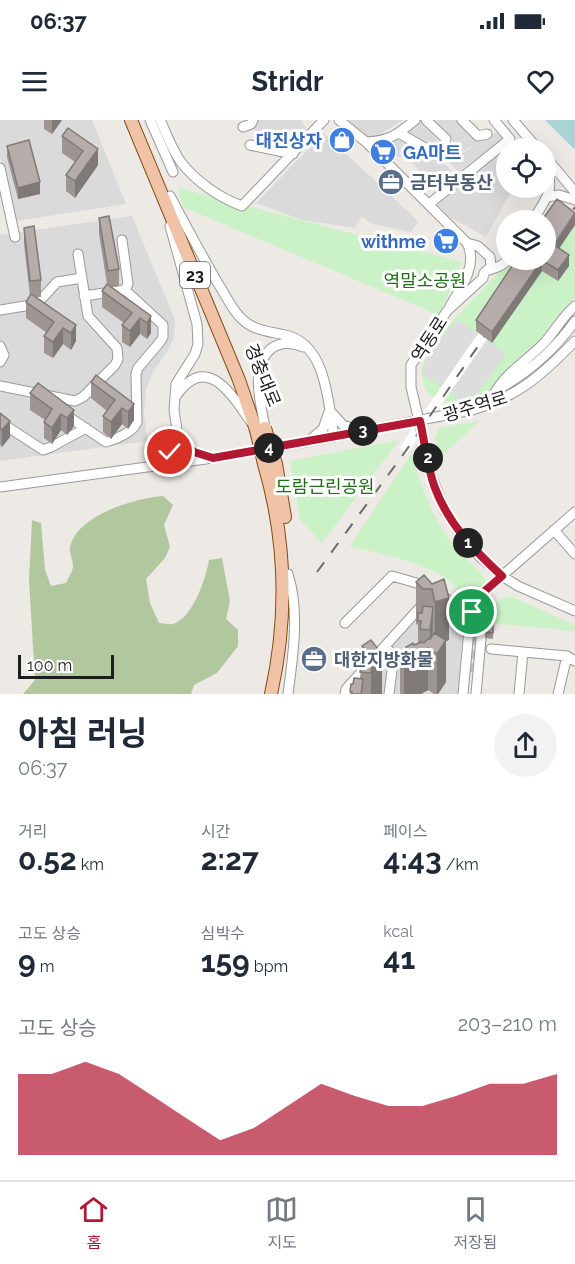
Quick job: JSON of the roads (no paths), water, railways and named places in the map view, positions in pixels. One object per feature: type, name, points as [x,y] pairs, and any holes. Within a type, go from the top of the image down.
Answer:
[{"type":"main road","name":"경충대로","points":[[131,120],[166,196]]},
{"type":"main road","name":"경충대로","points":[[138,120],[166,196],[260,429],[287,530],[287,639],[279,694]]},
{"type":"main road","name":"경충대로","points":[[270,464],[279,533],[282,588],[281,641],[272,694]]},
{"type":"street","points":[[150,120],[173,172]]},
{"type":"street","points":[[160,120],[179,159],[188,170],[229,201],[242,206],[324,120]]},
{"type":"street","points":[[243,127],[251,124],[253,120]]},
{"type":"street","points":[[339,120],[366,142],[467,243],[472,256],[471,267],[447,311]]},
{"type":"street","points":[[366,142],[378,142],[394,137],[415,120]]},
{"type":"street","points":[[426,120],[446,139]]},
{"type":"street","points":[[462,120],[478,136],[487,134]]},
{"type":"street","points":[[429,204],[510,139],[494,120]]},
{"type":"street","points":[[513,120],[528,138]]},
{"type":"street","points":[[399,133],[432,152]]},
{"type":"street","points":[[250,145],[293,154]]},
{"type":"street","points":[[0,168],[15,237]]},
{"type":"street","points":[[556,171],[575,192]]},
{"type":"street","points":[[166,196],[240,318],[258,330],[294,337],[301,341],[315,357],[324,379],[334,436]]},
{"type":"street","points":[[166,196],[197,324],[198,344],[195,354],[176,384],[174,398],[182,462]]},
{"type":"street","points":[[556,196],[575,200]]},
{"type":"street","points":[[0,218],[10,216]]},
{"type":"street","points":[[122,240],[128,284],[125,290]]},
{"type":"street","points":[[467,243],[478,246],[488,255],[492,263],[486,271],[476,272],[471,267]]},
{"type":"street","points":[[472,256],[478,252],[496,257]]},
{"type":"street","points":[[0,386],[69,401],[79,400],[115,365],[118,359],[114,342],[88,316],[78,254]]},
{"type":"street","name":"역동로","points":[[496,267],[486,271],[478,284],[447,311],[411,365],[411,387],[432,477],[445,511],[469,545],[502,576],[518,586],[575,610]]},
{"type":"street","points":[[0,310],[38,304],[53,284],[81,278]]},
{"type":"street","points":[[84,296],[125,290]]},
{"type":"street","points":[[37,394],[106,442],[135,427],[137,422],[136,374],[138,368],[163,337],[164,325],[125,290]]},
{"type":"street","points":[[489,405],[494,392],[509,372],[544,342],[575,306]]},
{"type":"street","points":[[494,392],[538,363],[560,342],[575,321]]},
{"type":"street","name":"광주역로","points":[[0,487],[213,458],[420,421],[489,405],[526,387],[575,341]]},
{"type":"street","points":[[260,429],[258,375],[264,357],[278,344],[289,343],[307,348]]},
{"type":"street","points":[[0,346],[4,355],[0,362]]},
{"type":"street","points":[[174,398],[182,387],[197,377],[214,380],[229,390],[260,429]]},
{"type":"street","points":[[330,410],[344,425],[362,431]]},
{"type":"street","points":[[306,442],[323,429],[330,410]]},
{"type":"street","points":[[0,422],[43,450],[86,428]]},
{"type":"street","points":[[177,436],[194,452],[213,458]]},
{"type":"street","points":[[149,468],[164,458],[175,444],[177,436]]},
{"type":"street","points":[[463,690],[470,616],[479,596],[575,512]]},
{"type":"street","points":[[554,530],[575,554]]},
{"type":"street","points":[[288,574],[293,590],[294,643],[288,694]]},
{"type":"street","points":[[345,623],[392,576],[407,579],[444,594],[482,628],[476,692]]},
{"type":"street","points":[[345,694],[346,689],[436,590]]},
{"type":"street","points":[[385,647],[394,655],[389,694]]},
{"type":"street","points":[[491,649],[571,658],[558,694]]},
{"type":"street","points":[[519,694],[523,652]]},
{"type":"street","points":[[463,690],[470,672],[476,692]]},
{"type":"water","points":[[545,120],[575,120],[575,150]]},
{"type":"tunnel","points":[[470,672],[473,615]]},
{"type":"railway","points":[[556,235],[575,207]]},
{"type":"railway","points":[[317,572],[405,452],[494,323]]},
{"type":"place","name":"대진상자","points":[[342,140]]},
{"type":"place","name":"GA마트","points":[[383,152]]},
{"type":"place","name":"금터부동산","points":[[391,182]]},
{"type":"place","name":"withme","points":[[446,241]]},
{"type":"place","name":"대한지방화물","points":[[314,659]]},
{"type":"park label","name":"역말소공원","points":[[425,280]]},
{"type":"park label","name":"도람근린공원","points":[[325,486]]}]
